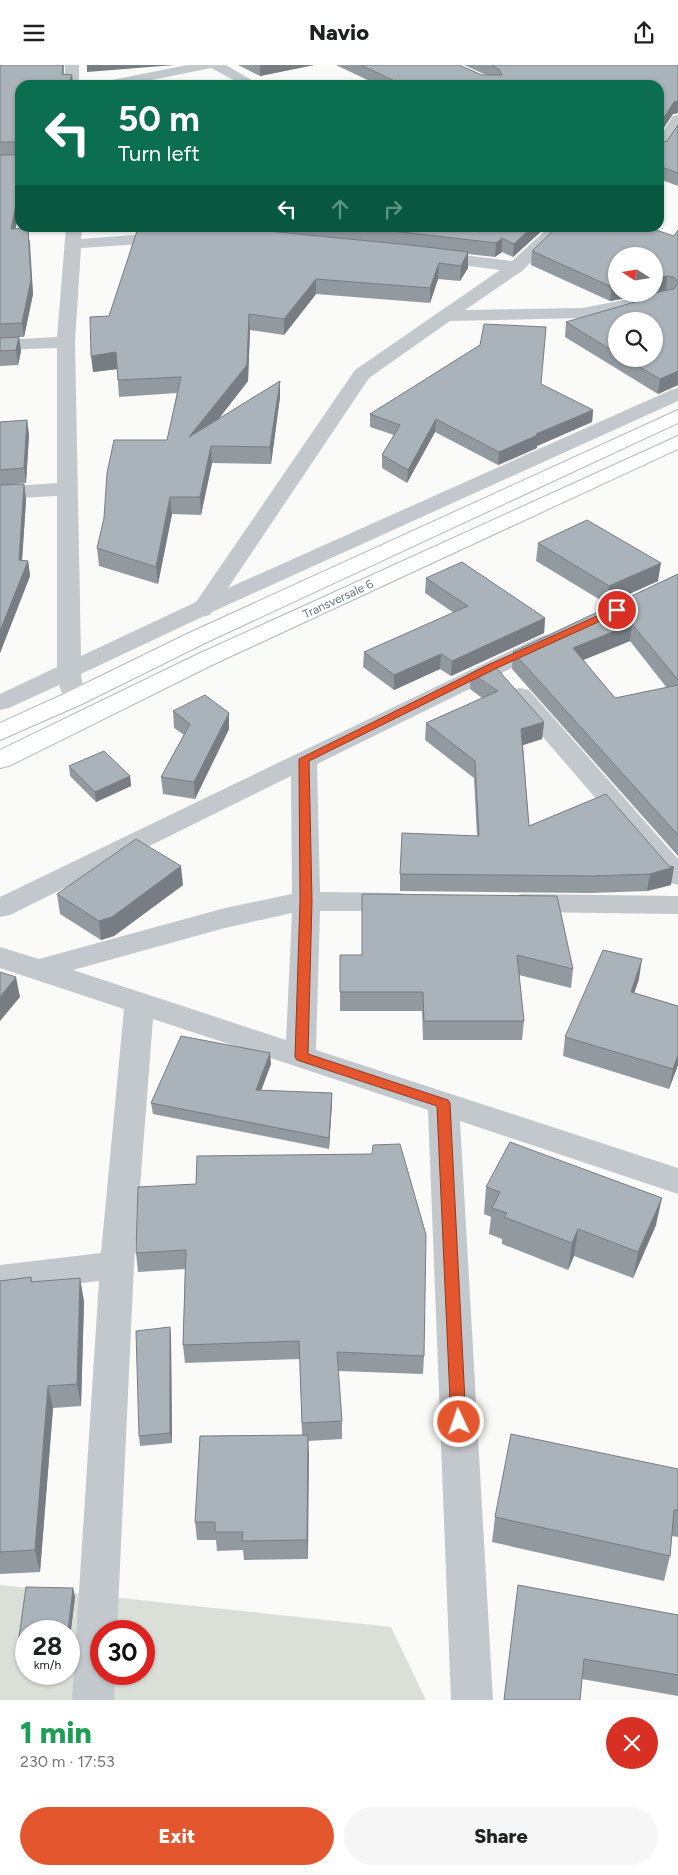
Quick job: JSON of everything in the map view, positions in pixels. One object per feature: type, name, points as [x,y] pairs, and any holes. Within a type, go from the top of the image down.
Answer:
[{"type":"main road","name":"Transversale 6","points":[[0,732],[73,699],[197,638],[678,416]]},
{"type":"main road","name":"Transversale 6","points":[[0,760],[204,661],[678,442]]},
{"type":"street","points":[[72,65],[72,80]]},
{"type":"street","points":[[132,80],[206,65]]},
{"type":"street","points":[[216,65],[244,80]]},
{"type":"street","points":[[664,151],[678,119]]},
{"type":"street","points":[[197,638],[202,608],[362,374],[516,267],[554,232]]},
{"type":"street","points":[[73,699],[69,671],[66,342],[74,236],[190,236]]},
{"type":"street","points":[[419,255],[516,267]]},
{"type":"street","points":[[446,316],[582,313],[666,297]]},
{"type":"street","points":[[0,345],[66,342]]},
{"type":"street","points":[[0,703],[202,608],[678,394]]},
{"type":"street","points":[[557,448],[579,461]]},
{"type":"street","points":[[0,493],[68,489]]},
{"type":"street","points":[[0,908],[494,666],[564,634]]},
{"type":"street","points":[[494,666],[678,876]]},
{"type":"street","points":[[301,1057],[306,901],[304,759]]},
{"type":"street","points":[[38,970],[226,918],[306,901],[423,902]]},
{"type":"street","points":[[502,903],[678,905]]},
{"type":"street","points":[[0,957],[678,1181]]},
{"type":"street","points":[[93,1700],[118,1265],[138,1003]]},
{"type":"street","points":[[443,1103],[472,1700]]},
{"type":"street","points":[[0,1279],[118,1265]]},
{"type":"shaded area","points":[[0,1585],[391,1627],[426,1700],[0,1700]]},
{"type":"building","points":[[0,65],[63,65],[62,74],[72,75],[70,80],[15,80],[15,142],[0,142]]},
{"type":"building","points":[[361,65],[459,65],[482,75],[502,75],[499,69],[491,65],[678,65],[678,101],[674,102],[664,117],[664,80],[392,80]]},
{"type":"building","points":[[678,125],[678,173],[664,168],[664,142],[667,141]]},
{"type":"building","points":[[0,155],[15,155],[15,209],[11,229],[15,229],[15,232],[28,232],[31,280],[22,323],[0,324]]},
{"type":"building","points":[[678,230],[678,282],[674,277],[663,277],[663,247],[608,247],[608,285],[532,251],[552,232],[662,232],[674,236]]},
{"type":"building","points":[[137,232],[277,232],[468,252],[461,266],[439,263],[430,288],[316,279],[284,319],[249,314],[247,365],[189,437],[280,381],[270,447],[211,446],[200,497],[170,497],[156,567],[97,548],[104,518],[107,473],[114,440],[167,440],[181,377],[118,380],[116,352],[91,356],[90,317],[109,316]]},
{"type":"building","points":[[402,232],[527,232],[514,244],[502,238],[496,243]]},
{"type":"building","points":[[678,283],[678,371],[660,379],[640,367],[663,367],[663,312],[608,312],[608,348],[566,322],[632,303],[662,303],[663,291],[674,289]]},
{"type":"building","points":[[484,324],[546,327],[541,384],[593,410],[499,452],[436,419],[408,470],[382,455],[400,425],[370,414],[480,345]]},
{"type":"building","points":[[19,337],[16,350],[0,351],[0,338]]},
{"type":"building","points":[[27,420],[24,468],[0,470],[0,422]]},
{"type":"building","points":[[24,484],[19,560],[28,561],[0,631],[0,485]]},
{"type":"building","points":[[587,520],[661,563],[609,586],[538,543]]},
{"type":"building","points":[[462,562],[545,618],[452,661],[441,654],[394,675],[364,652],[468,606],[426,578]]},
{"type":"building","points":[[678,574],[678,680],[632,624],[573,648],[615,698],[678,685],[678,835],[513,652]]},
{"type":"building","points":[[492,663],[544,722],[521,729],[529,826],[606,794],[669,866],[674,867],[650,874],[594,876],[400,874],[402,833],[479,836],[475,761],[426,723],[498,691],[471,673]]},
{"type":"building","points":[[205,695],[229,713],[194,782],[161,777],[190,724],[173,711]]},
{"type":"building","points":[[104,751],[130,776],[95,792],[69,766]]},
{"type":"building","points":[[136,839],[181,866],[112,917],[99,921],[57,894]]},
{"type":"building","points":[[362,894],[557,896],[573,969],[517,955],[524,1021],[424,1021],[423,992],[340,992],[340,955],[362,955]]},
{"type":"building","points":[[603,950],[642,959],[631,992],[678,1006],[678,1055],[673,1069],[565,1037]]},
{"type":"building","points":[[0,972],[16,977],[0,997]]},
{"type":"building","points":[[181,1036],[270,1053],[256,1090],[332,1093],[329,1138],[151,1103]]},
{"type":"building","points":[[510,1142],[662,1198],[638,1252],[578,1229],[572,1243],[504,1217],[507,1213],[492,1208],[500,1192],[486,1187]]},
{"type":"building","points":[[400,1144],[426,1235],[424,1356],[337,1352],[342,1421],[302,1423],[299,1341],[183,1345],[186,1250],[136,1253],[138,1187],[196,1184],[197,1156],[372,1154],[373,1145]]},
{"type":"building","points":[[31,1277],[31,1282],[80,1278],[77,1384],[48,1386],[35,1550],[0,1552],[0,1281]]},
{"type":"building","points":[[170,1327],[170,1433],[139,1436],[136,1331]]},
{"type":"building","points":[[511,1434],[678,1469],[678,1510],[674,1510],[670,1556],[495,1517]]},
{"type":"building","points":[[308,1435],[307,1540],[242,1541],[243,1532],[215,1532],[215,1522],[195,1522],[200,1436]]},
{"type":"building","points":[[518,1585],[678,1615],[678,1675],[584,1659],[580,1700],[504,1700]]},
{"type":"building","points":[[26,1587],[73,1588],[69,1620],[21,1620]]},
{"type":"route","points":[[459,1422],[443,1103],[301,1057],[306,901],[304,759],[494,666],[617,610]]}]
